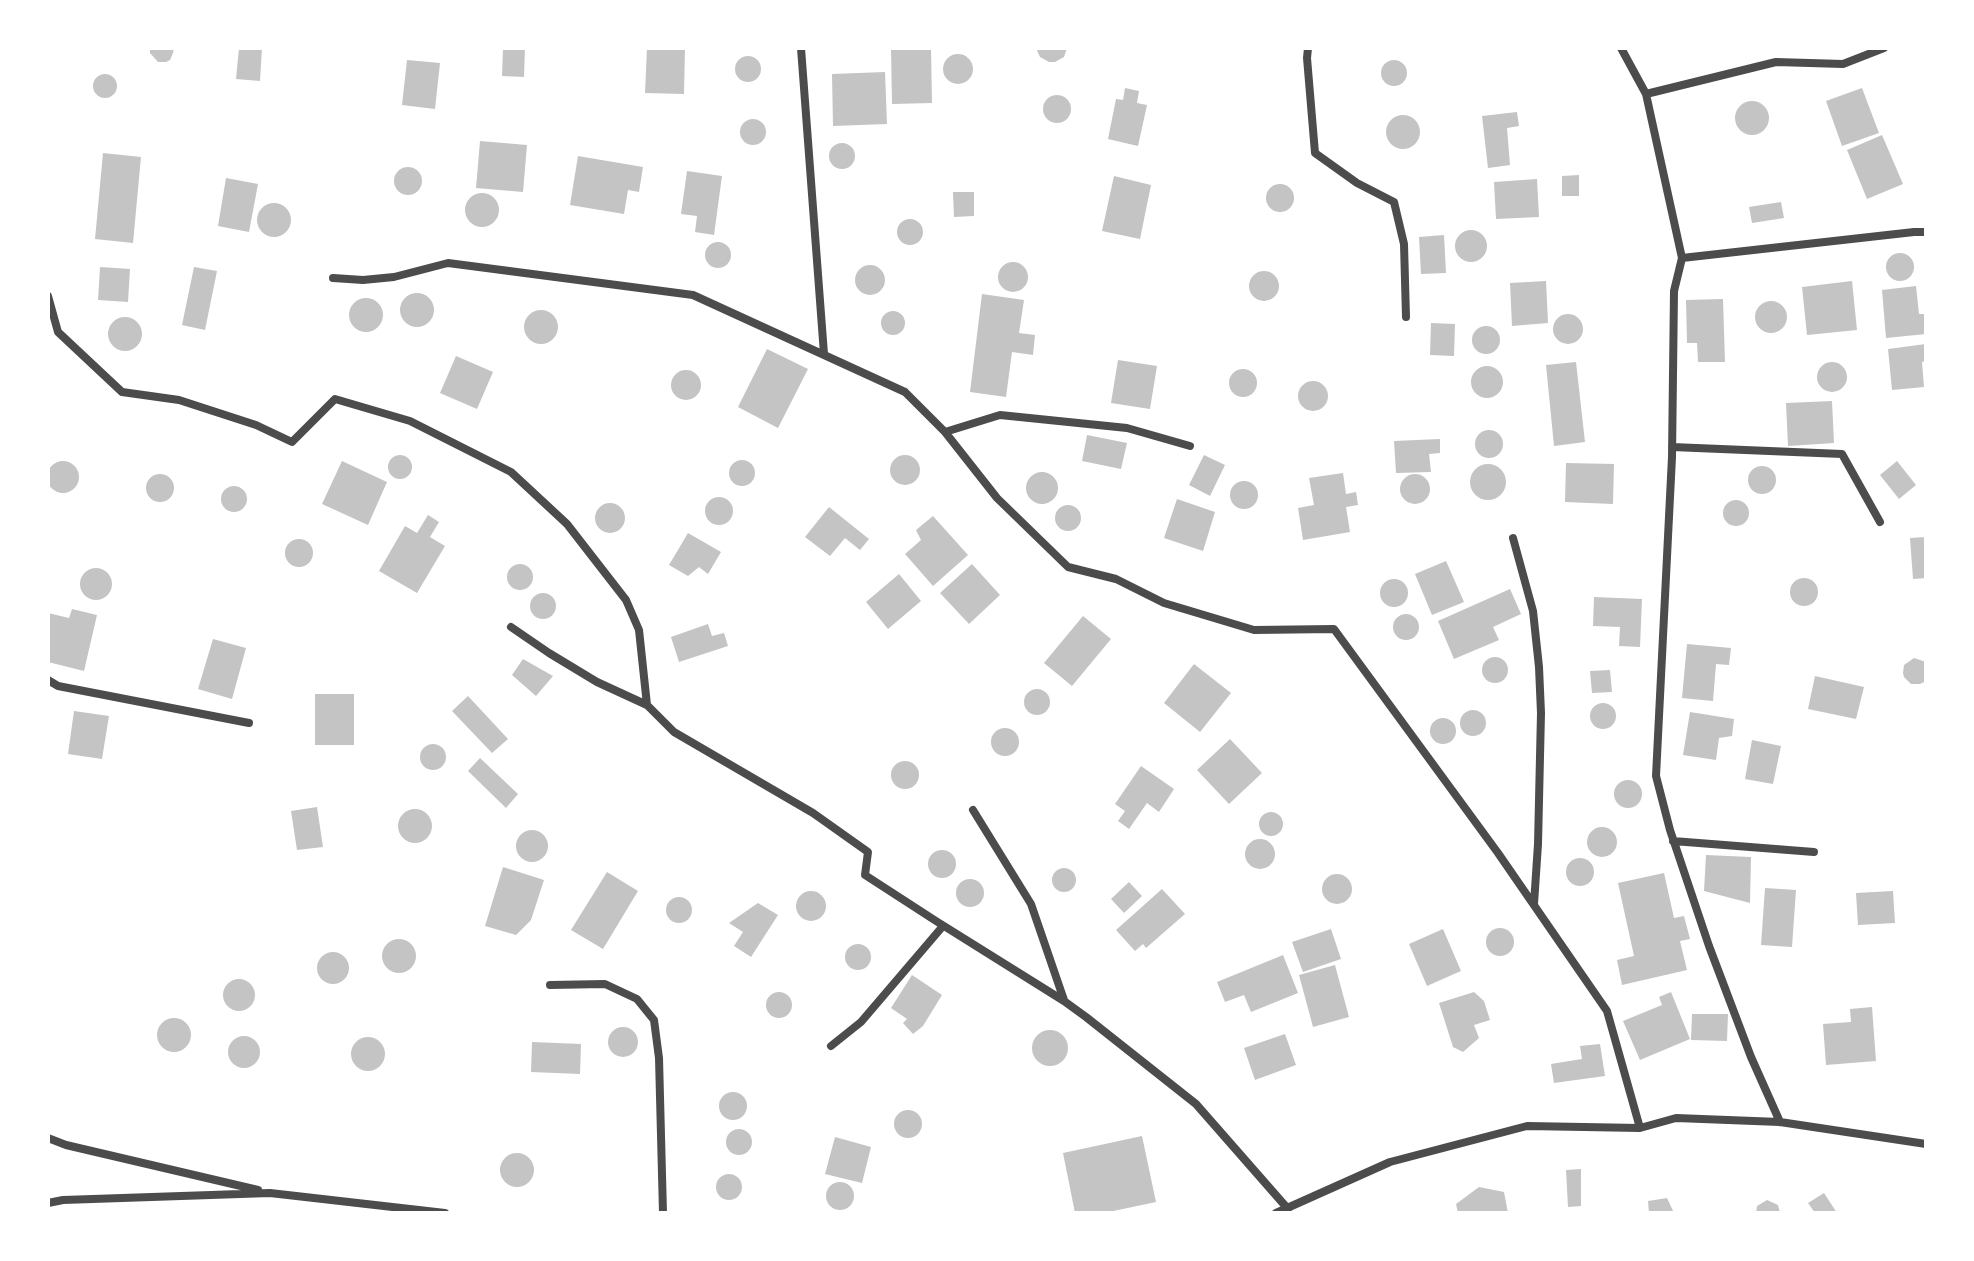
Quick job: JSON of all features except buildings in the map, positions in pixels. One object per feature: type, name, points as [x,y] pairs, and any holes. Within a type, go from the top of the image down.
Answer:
[{"type":"street","points":[[801,48],[824,354]]},
{"type":"street","points":[[1308,48],[1315,153],[1357,183],[1394,202],[1404,244],[1406,317]]},
{"type":"street","points":[[1621,48],[1646,94],[1682,258],[1674,291],[1672,447],[1656,776],[1673,841],[1719,974],[1780,1122]]},
{"type":"street","points":[[1646,94],[1776,62],[1843,64],[1884,48]]},
{"type":"street","points":[[1682,258],[1926,232]]},
{"type":"street","points":[[333,278],[363,280],[394,277],[448,263],[693,295],[905,392],[945,432],[997,498],[1068,567],[1116,579],[1164,603],[1254,630],[1334,629],[1607,1011],[1640,1128]]},
{"type":"street","points":[[48,296],[58,332],[122,392],[179,400],[256,425],[292,442],[335,399],[410,421],[511,472],[567,524],[626,600],[639,630],[647,705]]},
{"type":"street","points":[[945,432],[1000,415],[1127,428],[1190,446]]},
{"type":"street","points":[[1672,447],[1842,454],[1880,522]]},
{"type":"street","points":[[1513,538],[1533,611],[1539,667],[1541,713],[1534,905]]},
{"type":"street","points":[[511,627],[597,682],[647,705],[674,732],[813,813],[868,852],[865,875],[1064,1001],[1196,1104],[1288,1209]]},
{"type":"street","points":[[48,680],[58,686],[249,723]]},
{"type":"street","points":[[973,810],[1031,904],[1064,1001]]},
{"type":"street","points":[[1673,841],[1814,852]]},
{"type":"street","points":[[831,1046],[861,1022],[943,926]]},
{"type":"street","points":[[550,985],[605,984],[637,999],[654,1020],[659,1058],[663,1213]]},
{"type":"street","points":[[1276,1213],[1390,1162],[1527,1126],[1640,1128],[1676,1118],[1780,1122],[1926,1144]]},
{"type":"street","points":[[48,1138],[66,1145],[270,1193],[445,1213]]},
{"type":"street","points":[[48,1203],[270,1193]]}]
